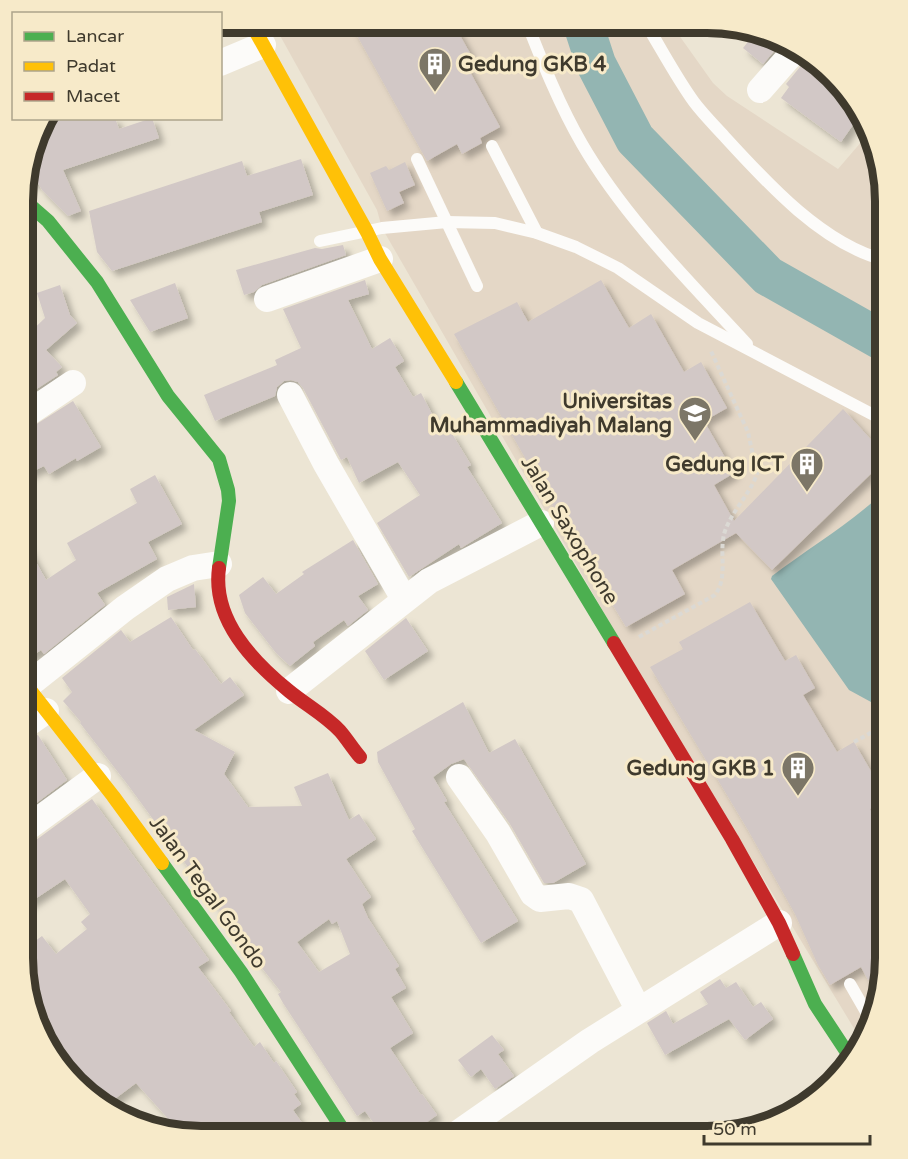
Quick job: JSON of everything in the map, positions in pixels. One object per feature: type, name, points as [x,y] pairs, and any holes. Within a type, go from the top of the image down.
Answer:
[{"type":"street","points":[[222,61],[257,34]]},
{"type":"street","name":"Jalan Saxophone","points":[[257,34],[367,231],[380,259],[726,828],[779,923],[815,1004],[846,1052]]},
{"type":"street","points":[[760,90],[790,55]]},
{"type":"street","points":[[33,208],[48,221],[97,282],[168,396],[219,459],[229,501],[217,584],[231,628],[251,656],[290,692],[340,731],[360,757]]},
{"type":"street","points":[[267,299],[380,259]]},
{"type":"street","points":[[33,410],[73,383]]},
{"type":"street","points":[[290,395],[326,464],[404,599]]},
{"type":"street","points":[[290,692],[429,581],[541,523]]},
{"type":"street","points":[[33,677],[167,579],[193,568],[219,564]]},
{"type":"street","name":"Jalan Tegal Gondo","points":[[33,694],[98,776],[241,972],[341,1126]]},
{"type":"street","points":[[33,720],[46,711]]},
{"type":"street","points":[[33,824],[98,776]]},
{"type":"street","points":[[459,777],[498,833],[533,894],[540,899],[569,896],[580,900],[638,1009]]},
{"type":"street","points":[[468,1126],[638,1009],[779,923]]},
{"type":"lane","points":[[529,33],[582,144],[623,203],[677,268],[754,352]]},
{"type":"lane","points":[[652,33],[694,102],[796,210],[840,240],[875,258]]},
{"type":"lane","points":[[492,146],[537,233]]},
{"type":"lane","points":[[417,159],[477,286]]},
{"type":"lane","points":[[320,241],[367,231],[447,222],[495,223],[537,233],[576,247],[618,268],[698,323],[875,416]]},
{"type":"lane","points":[[850,984],[866,1012]]},
{"type":"path","points":[[635,639],[715,595],[720,588],[722,578],[725,532],[757,474],[748,432],[698,323]]},
{"type":"path","points":[[854,742],[875,730]]},
{"type":"shaded area","name":"Universitas Muhammadiyah Malang","points":[[279,33],[677,33],[713,83],[727,96],[838,169],[863,140],[874,179],[875,201],[875,969],[866,1012],[857,1034],[629,656],[382,228],[377,210]]},
{"type":"water","points":[[875,500],[875,709],[871,702],[849,690],[771,579]]},
{"type":"building","name":"Gedung GKB 4","points":[[356,33],[459,33],[471,55],[463,59],[500,127],[480,138],[482,143],[462,154],[457,144],[427,161]]},
{"type":"building","points":[[750,39],[777,48],[763,64],[743,48]]},
{"type":"building","points":[[803,63],[833,90],[855,122],[841,142],[781,98],[789,87],[786,84]]},
{"type":"building","points":[[54,120],[116,120],[119,129],[153,120],[159,138],[63,170],[81,211],[68,216],[42,190],[37,181],[34,182],[42,147]]},
{"type":"building","points":[[301,159],[313,195],[259,212],[262,222],[112,271],[97,252],[89,211],[242,161],[247,176]]},
{"type":"building","points":[[405,162],[415,185],[399,192],[404,203],[387,211],[370,173],[386,166],[389,170]]},
{"type":"building","points":[[343,245],[346,255],[262,285],[254,292],[244,295],[236,270],[315,248]]},
{"type":"building","points":[[365,280],[369,294],[348,300],[372,349],[390,338],[404,361],[395,367],[413,397],[421,393],[443,435],[451,432],[471,465],[467,467],[502,523],[461,548],[459,544],[409,577],[377,523],[420,495],[398,462],[359,483],[347,457],[341,460],[298,382],[284,381],[277,387],[275,396],[215,421],[204,395],[277,365],[275,360],[301,348],[283,309]]},
{"type":"building","points":[[601,280],[629,328],[651,314],[684,372],[701,362],[727,408],[704,421],[734,473],[714,485],[734,521],[843,409],[875,444],[875,470],[772,570],[736,533],[672,570],[685,594],[626,627],[454,334],[517,302],[528,322]]},
{"type":"building","points":[[175,283],[188,318],[150,332],[130,300]]},
{"type":"building","points":[[60,285],[70,315],[77,323],[46,350],[62,367],[56,372],[58,375],[35,390],[33,387],[33,329],[45,318],[37,293]]},
{"type":"building","points":[[73,401],[101,447],[49,474],[44,466],[33,471],[33,426]]},
{"type":"building","points":[[155,475],[182,524],[148,542],[157,559],[97,593],[105,605],[44,654],[41,650],[33,655],[33,557],[46,580],[76,560],[67,543],[137,503],[130,489]]},
{"type":"building","points":[[353,540],[378,584],[358,596],[368,610],[348,626],[344,620],[313,642],[315,646],[290,666],[276,653],[245,613],[239,595],[263,577],[276,594],[304,574],[302,572]]},
{"type":"building","points":[[194,584],[196,607],[168,610],[167,597]]},
{"type":"building","name":"Gedung GKB 1","points":[[750,602],[785,661],[796,655],[815,688],[803,695],[837,752],[854,742],[875,778],[875,788],[871,790],[875,796],[875,806],[870,809],[875,818],[875,969],[874,977],[868,980],[861,967],[830,985],[818,965],[795,914],[748,830],[650,667],[683,649],[679,642]]},
{"type":"building","points":[[171,617],[193,650],[195,649],[221,684],[230,677],[244,695],[194,730],[235,752],[224,774],[248,807],[302,806],[294,787],[328,773],[349,820],[359,814],[376,839],[346,859],[371,897],[362,904],[368,918],[399,966],[395,969],[406,988],[391,997],[413,1033],[390,1048],[437,1115],[421,1126],[376,1126],[365,1111],[357,1116],[283,1003],[278,994],[281,992],[81,722],[63,701],[72,692],[62,678],[121,630],[130,642]],"holes":[[[329,919],[332,924],[337,921],[350,954],[319,972],[297,942]]]},
{"type":"building","points":[[406,618],[428,651],[384,680],[365,651]]},
{"type":"building","points":[[463,702],[489,753],[515,739],[586,864],[553,883],[544,883],[510,824],[464,759],[451,764],[433,777],[447,801],[444,802],[518,921],[481,943],[412,831],[415,829],[378,762],[377,752]]},
{"type":"building","points":[[38,735],[67,780],[33,806],[33,737]]},
{"type":"building","points":[[92,799],[209,960],[198,967],[231,1011],[229,1012],[254,1047],[260,1042],[297,1092],[294,1094],[301,1104],[293,1110],[304,1126],[190,1126],[170,1123],[171,1122],[136,1083],[113,1100],[82,1077],[56,1042],[46,1022],[34,980],[33,943],[42,936],[56,954],[87,929],[81,922],[90,914],[65,879],[33,900],[33,842]]},
{"type":"building","points":[[720,979],[726,988],[736,982],[753,1007],[761,1002],[773,1019],[745,1040],[729,1019],[665,1055],[647,1023],[666,1011],[673,1024],[708,1004],[700,992]]},
{"type":"building","points":[[492,1035],[504,1050],[498,1054],[514,1076],[495,1089],[481,1069],[471,1077],[458,1060]]},
{"type":"waterway","points":[[586,33],[596,64],[635,139],[768,276],[875,336]]},
{"type":"traffic: fast","points":[[33,208],[48,221],[97,282],[168,396],[219,459],[229,501],[219,568]]},
{"type":"traffic: fast","points":[[456,382],[614,643]]},
{"type":"traffic: fast","points":[[162,863],[241,972],[341,1126]]},
{"type":"traffic: fast","points":[[793,954],[815,1004],[846,1052]]},
{"type":"traffic: slow","points":[[257,33],[380,259],[456,382]]},
{"type":"traffic: slow","points":[[33,694],[162,863]]},
{"type":"traffic: jam","points":[[219,568],[218,587],[222,605],[228,621],[249,652],[275,679],[334,725],[360,757]]},
{"type":"traffic: jam","points":[[614,643],[732,839],[779,923],[793,954]]},
{"type":"place","name":"Gedung GKB 4","points":[[435,93]]},
{"type":"place","name":"Universitas Muhammadiyah Malang","points":[[695,442]]},
{"type":"place","name":"Gedung ICT","points":[[807,493]]},
{"type":"place","name":"Gedung GKB 1","points":[[798,797]]}]
